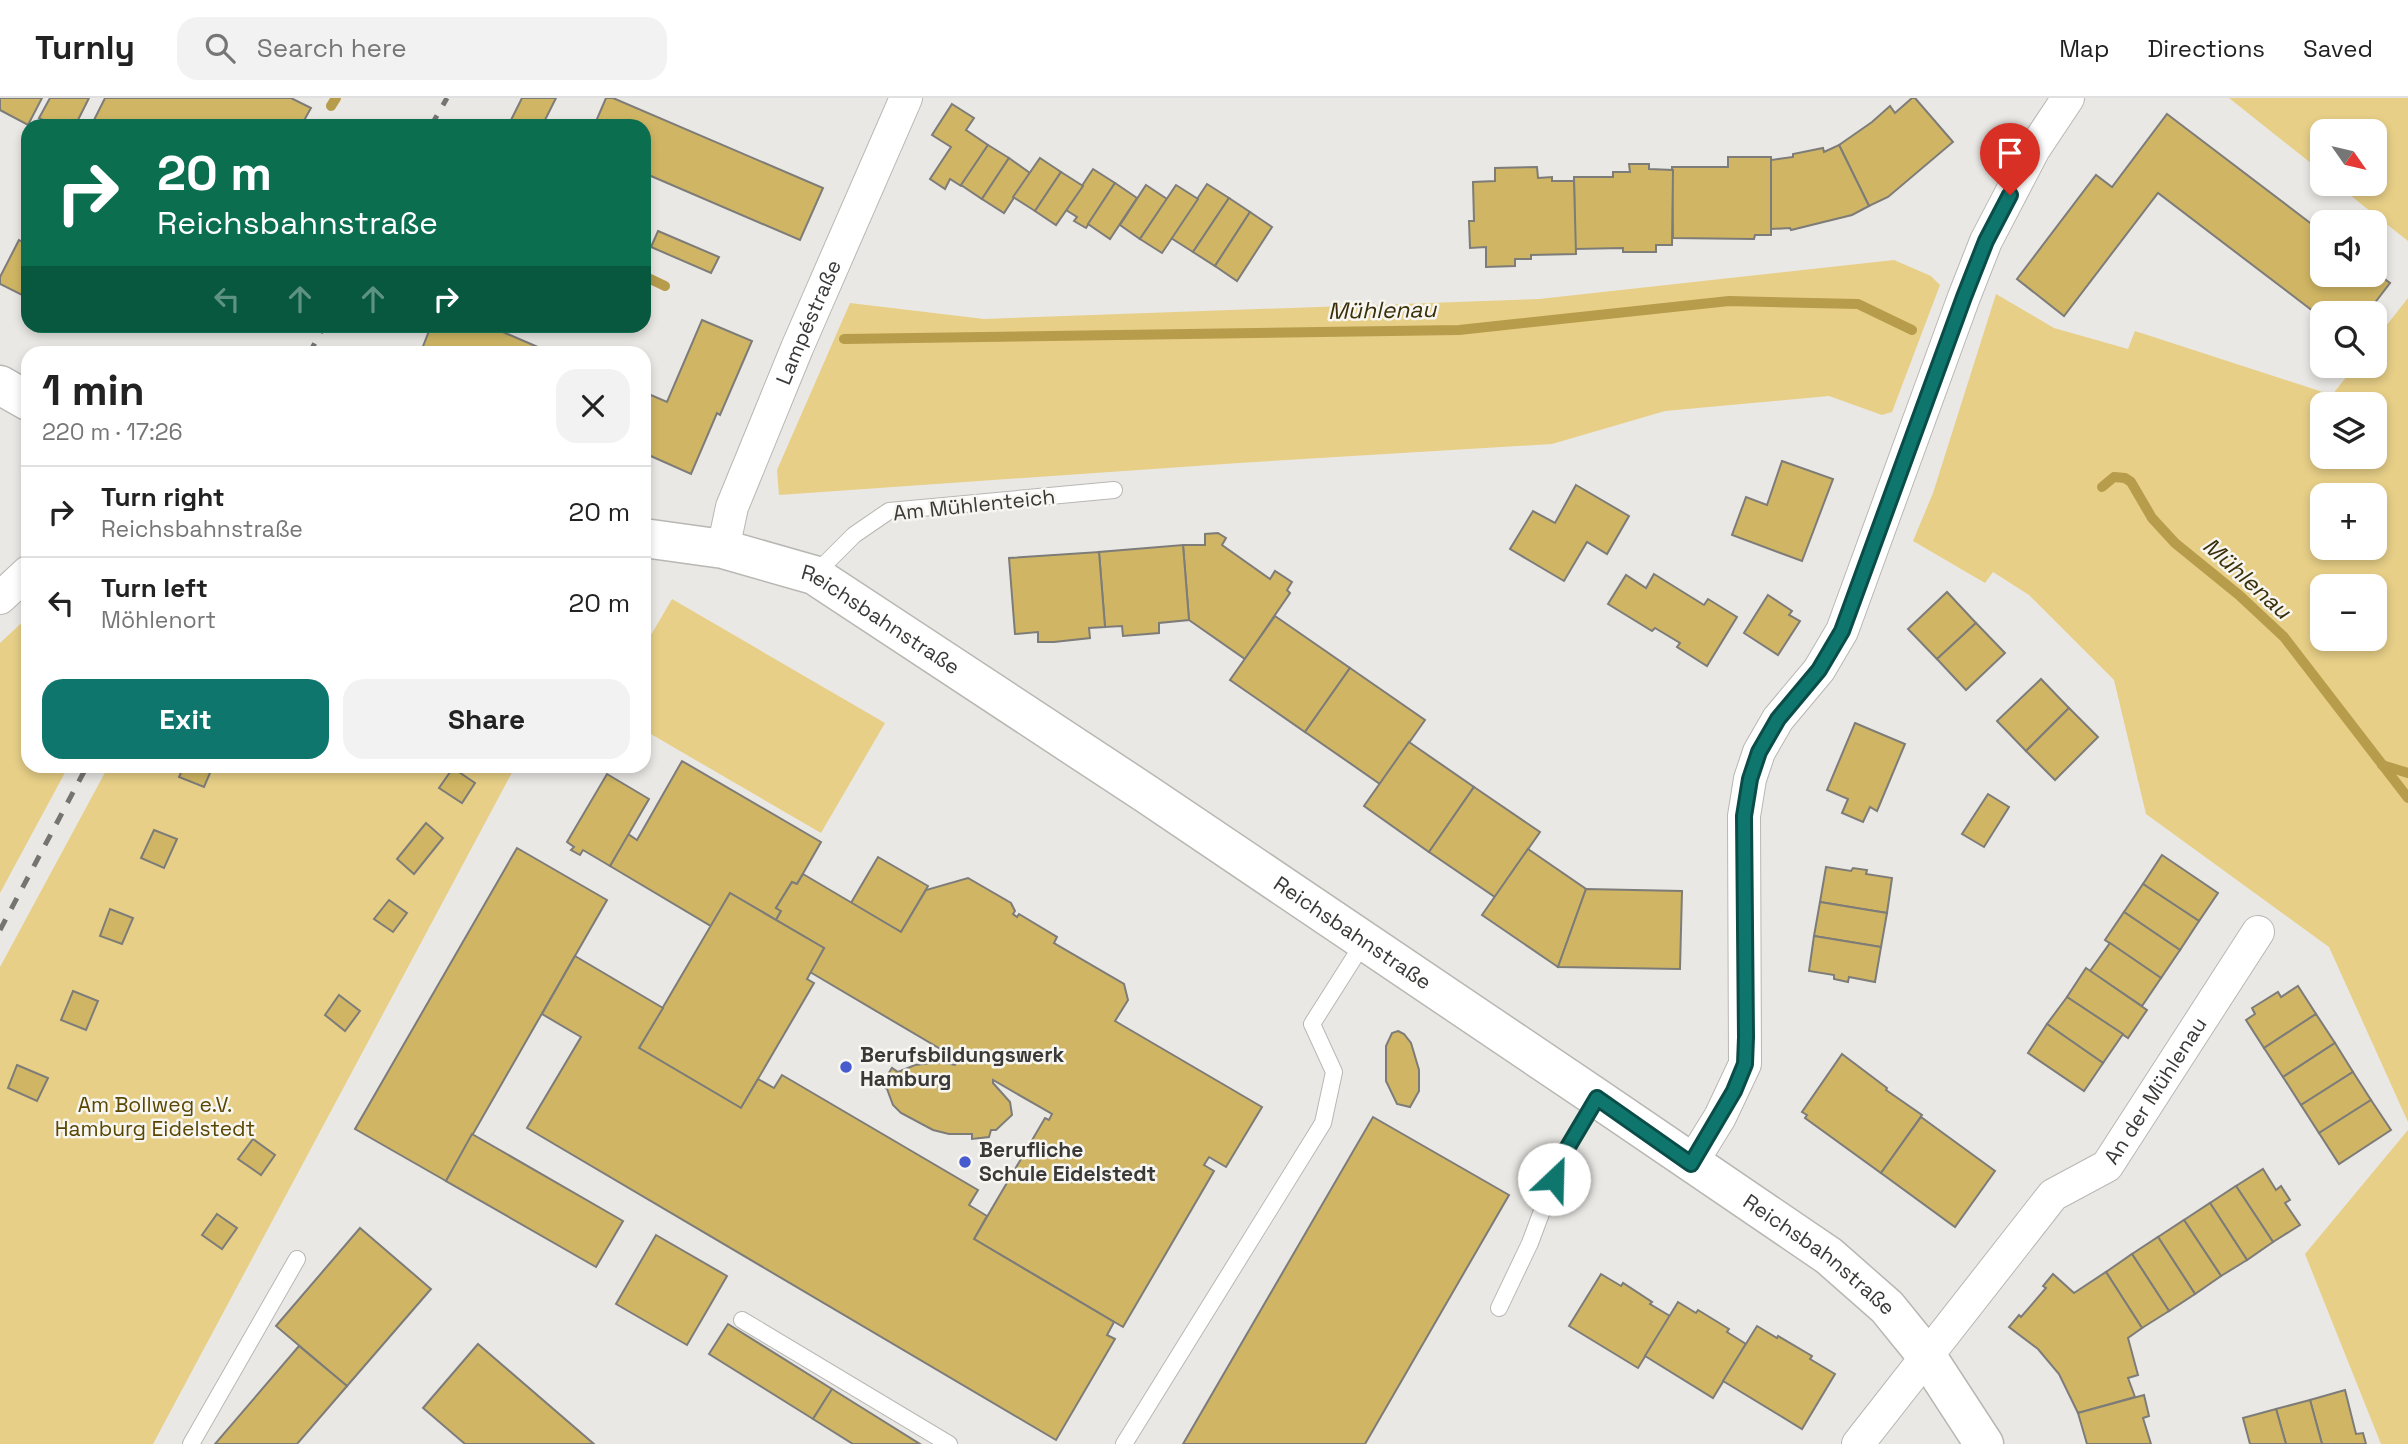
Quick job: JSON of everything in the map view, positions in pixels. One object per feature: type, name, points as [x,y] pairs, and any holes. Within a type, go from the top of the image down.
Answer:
[{"type":"street","name":"Lampéstraße","points":[[723,549],[732,506],[797,348],[906,98]]},
{"type":"street","points":[[1691,1164],[1720,1117],[1745,1064],[1744,816],[1750,779],[1759,752],[1778,719],[1819,670],[1842,631],[1986,241],[2034,149],[2068,98]]},
{"type":"street","points":[[0,385],[21,397]]},
{"type":"street","name":"Reichsbahnstraße","points":[[651,539],[723,549],[814,575],[1148,795],[1597,1098],[1829,1256],[1887,1307],[1926,1355],[1984,1444]]},
{"type":"street","points":[[0,598],[21,578]]},
{"type":"street","name":"An der Mühlenau","points":[[1858,1444],[2053,1195],[2107,1166],[2258,932]]},
{"type":"lane","name":"Am Mühlenteich","points":[[814,575],[855,535],[889,511],[1114,490]]},
{"type":"lane","points":[[1125,1444],[1322,1123],[1334,1072],[1312,1024],[1364,942]]},
{"type":"lane","points":[[1499,1308],[1530,1243],[1562,1157],[1597,1098]]},
{"type":"lane","points":[[191,1444],[297,1259]]},
{"type":"lane","points":[[742,1320],[949,1444]]},
{"type":"green space","points":[[2229,98],[2408,98],[2408,241],[2387,224],[2387,210],[2369,210],[2351,196],[2387,196],[2387,119],[2310,119],[2310,162]]},
{"type":"green space","points":[[1894,260],[1931,276],[1940,285],[1892,412],[1882,415],[1829,396],[1665,411],[1552,444],[779,495],[777,470],[850,303],[984,319],[1539,299]]},
{"type":"green space","points":[[1996,294],[2054,328],[2128,349],[2135,331],[2323,392],[2310,392],[2310,469],[2387,469],[2387,392],[2334,392],[2345,378],[2387,378],[2387,325],[2408,298],[2408,1122],[2329,947],[2146,814],[2114,680],[2029,595],[1993,572],[1985,583],[1913,541],[1933,493]]},
{"type":"green space","points":[[672,599],[885,723],[821,833],[651,734],[651,635]]},
{"type":"green space","points":[[21,624],[21,773],[65,773],[0,893],[0,643]]},
{"type":"green space","name":"Am Bollweg e.V. Hamburg Eidelstedt","points":[[105,773],[512,773],[153,1444],[0,1444],[0,967]]},
{"type":"green space","points":[[2408,1130],[2408,1444],[2381,1444],[2305,1254]]},
{"type":"building","points":[[0,98],[42,98],[31,119],[21,119],[21,121],[0,110]]},
{"type":"building","points":[[50,98],[89,98],[78,119],[39,118]]},
{"type":"building","points":[[105,98],[291,98],[311,108],[305,119],[94,119]]},
{"type":"building","points":[[522,98],[556,98],[546,119],[512,119]]},
{"type":"building","points":[[606,98],[613,98],[823,188],[800,240],[651,176],[651,119],[597,119]]},
{"type":"building","points":[[1915,98],[1953,142],[1888,197],[1869,206],[1839,145],[1890,106],[1895,113]]},
{"type":"building","points":[[952,104],[974,118],[966,130],[988,145],[961,186],[950,179],[945,189],[930,179],[951,147],[932,135]]},
{"type":"building","points":[[2167,114],[2310,223],[2310,287],[2387,287],[2376,301],[2310,301],[2310,309],[2158,193],[2064,316],[2017,279],[2096,175],[2112,187]]},
{"type":"building","points":[[988,145],[1009,158],[982,199],[961,185]]},
{"type":"building","points":[[1839,145],[1869,206],[1852,215],[1791,230],[1771,229],[1771,160],[1823,148],[1824,152]]},
{"type":"building","points":[[1728,157],[1771,157],[1771,235],[1755,235],[1754,239],[1673,238],[1672,167],[1728,167]]},
{"type":"building","points":[[1009,158],[1030,173],[1004,213],[982,199]]},
{"type":"building","points":[[1040,158],[1061,172],[1035,211],[1013,197]]},
{"type":"building","points":[[1629,164],[1649,164],[1649,169],[1673,170],[1672,245],[1656,245],[1656,252],[1623,252],[1623,248],[1575,249],[1574,177],[1613,177],[1613,172],[1630,172]]},
{"type":"building","points":[[1537,167],[1538,178],[1552,177],[1552,181],[1574,181],[1576,254],[1531,255],[1531,259],[1515,259],[1515,266],[1486,267],[1486,247],[1470,248],[1469,221],[1474,221],[1473,182],[1495,181],[1495,168]]},
{"type":"building","points":[[1093,169],[1115,183],[1086,228],[1074,221],[1077,217],[1066,210]]},
{"type":"building","points":[[1061,172],[1083,186],[1056,225],[1035,211]]},
{"type":"building","points":[[1115,183],[1137,198],[1110,239],[1088,224]]},
{"type":"building","points":[[1207,184],[1229,198],[1193,252],[1171,238]]},
{"type":"building","points":[[1146,185],[1167,199],[1140,239],[1120,225]]},
{"type":"building","points":[[1176,185],[1198,199],[1162,253],[1140,239]]},
{"type":"building","points":[[1229,198],[1250,212],[1215,266],[1193,252]]},
{"type":"building","points":[[1250,212],[1272,227],[1237,281],[1215,266]]},
{"type":"building","points":[[658,231],[719,257],[711,273],[651,247]]},
{"type":"building","points":[[19,240],[21,294],[0,284],[0,277]]},
{"type":"building","points":[[702,320],[752,341],[691,474],[651,456],[651,395],[667,402]]},
{"type":"building","points":[[428,333],[505,333],[535,346],[423,346]]},
{"type":"building","points":[[1782,461],[1833,479],[1802,561],[1732,535],[1746,497],[1767,505]]},
{"type":"building","points":[[1576,485],[1629,516],[1607,554],[1587,542],[1564,581],[1510,549],[1533,511],[1555,523]]},
{"type":"building","points":[[1218,533],[1226,538],[1222,545],[1270,579],[1275,571],[1292,582],[1287,590],[1290,593],[1245,659],[1189,620],[1183,545],[1205,545],[1205,534]]},
{"type":"building","points":[[1183,545],[1189,620],[1159,623],[1159,633],[1123,636],[1122,626],[1105,627],[1099,552]]},
{"type":"building","points":[[1099,552],[1105,627],[1089,628],[1090,638],[1054,642],[1038,642],[1038,632],[1015,634],[1009,558]]},
{"type":"building","points":[[1654,574],[1704,605],[1708,599],[1737,617],[1707,666],[1677,647],[1680,643],[1655,628],[1652,631],[1608,604],[1626,575],[1646,588]]},
{"type":"building","points":[[1947,592],[1976,623],[1937,659],[1908,629]]},
{"type":"building","points":[[1768,595],[1792,611],[1789,615],[1800,621],[1778,655],[1744,633]]},
{"type":"building","points":[[1275,616],[1350,668],[1305,732],[1230,680]]},
{"type":"building","points":[[1976,623],[2005,653],[1966,690],[1937,659]]},
{"type":"building","points":[[1350,668],[1425,720],[1380,784],[1305,732]]},
{"type":"building","points":[[2041,679],[2069,708],[2026,751],[1997,721]]},
{"type":"building","points":[[2069,708],[2098,737],[2055,780],[2026,751]]},
{"type":"building","points":[[1855,723],[1905,744],[1877,811],[1870,807],[1863,822],[1842,813],[1848,799],[1827,790]]},
{"type":"building","points":[[1409,742],[1474,787],[1429,852],[1364,806]]},
{"type":"building","points":[[682,761],[821,842],[797,884],[792,882],[776,908],[781,911],[776,920],[730,893],[711,926],[610,866],[628,834],[637,840]]},
{"type":"building","points":[[181,773],[210,773],[204,787],[179,777]]},
{"type":"building","points":[[450,773],[460,773],[475,783],[462,803],[439,788]]},
{"type":"building","points":[[607,774],[649,799],[610,866],[583,850],[580,855],[571,850],[574,847],[567,842]]},
{"type":"building","points":[[1474,787],[1540,832],[1495,897],[1429,852]]},
{"type":"building","points":[[1988,794],[2009,807],[1984,847],[1962,834]]},
{"type":"building","points":[[426,823],[443,838],[414,874],[397,859]]},
{"type":"building","points":[[154,830],[177,839],[164,868],[141,858]]},
{"type":"building","points":[[517,848],[607,900],[446,1181],[355,1129]]},
{"type":"building","points":[[1528,849],[1586,889],[1558,967],[1482,915]]},
{"type":"building","points":[[2162,855],[2218,893],[2199,921],[2143,884]]},
{"type":"building","points":[[878,857],[928,886],[901,932],[851,903]]},
{"type":"building","points":[[1826,867],[1851,871],[1853,868],[1867,870],[1866,874],[1892,878],[1887,913],[1820,902]]},
{"type":"building","points":[[803,874],[901,932],[926,890],[968,878],[1011,903],[1015,911],[1013,914],[1017,917],[1019,914],[1057,937],[1054,943],[1124,984],[1128,1000],[1115,1021],[1262,1107],[1226,1167],[1209,1157],[1204,1165],[1214,1171],[1123,1327],[974,1239],[1045,1118],[1049,1120],[1052,1114],[993,1080],[1010,1102],[1012,1115],[996,1130],[991,1130],[989,1137],[972,1139],[972,1134],[949,1134],[933,1130],[901,1113],[893,1105],[887,1089],[881,1085],[892,1068],[898,1072],[915,1065],[940,1062],[955,1065],[959,1060],[810,972],[824,948],[776,920],[781,911],[776,908],[792,882],[797,884]]},
{"type":"building","points":[[2143,884],[2199,921],[2180,950],[2124,912]]},
{"type":"building","points":[[1586,889],[1682,891],[1680,969],[1558,967]]},
{"type":"building","points":[[730,893],[824,948],[807,979],[814,983],[741,1108],[639,1048]]},
{"type":"building","points":[[389,900],[407,913],[393,932],[374,919]]},
{"type":"building","points":[[1820,902],[1887,913],[1881,947],[1814,936]]},
{"type":"building","points":[[110,909],[133,918],[122,944],[100,936]]},
{"type":"building","points":[[2124,912],[2180,950],[2161,978],[2105,940]]},
{"type":"building","points":[[1814,936],[1881,947],[1875,982],[1849,977],[1848,982],[1834,979],[1834,975],[1809,971]]},
{"type":"building","points":[[2110,943],[2161,978],[2142,1006],[2090,971]]},
{"type":"building","points":[[575,956],[663,1008],[639,1048],[741,1108],[758,1079],[774,1088],[782,1075],[978,1190],[969,1205],[987,1216],[974,1239],[1114,1322],[1107,1335],[1115,1339],[1056,1440],[527,1128],[581,1037],[542,1014]]},
{"type":"building","points":[[2086,968],[2147,1010],[2128,1038],[2067,997]]},
{"type":"building","points":[[2298,986],[2316,1014],[2264,1048],[2246,1020],[2255,1014],[2252,1008],[2278,992],[2281,997]]},
{"type":"building","points":[[73,991],[98,1001],[86,1030],[61,1020]]},
{"type":"building","points":[[339,995],[360,1011],[345,1031],[325,1015]]},
{"type":"building","points":[[2067,997],[2123,1034],[2103,1063],[2047,1024]]},
{"type":"building","points":[[2316,1014],[2335,1043],[2283,1077],[2264,1048]]},
{"type":"building","points":[[2047,1024],[2103,1063],[2084,1091],[2028,1053]]},
{"type":"building","points":[[1398,1031],[1411,1043],[1419,1070],[1419,1091],[1410,1107],[1397,1104],[1386,1081],[1386,1046],[1392,1033]]},
{"type":"building","points":[[2335,1043],[2353,1072],[2301,1105],[2283,1077]]},
{"type":"building","points":[[1842,1054],[1922,1115],[1881,1173],[1805,1118],[1807,1115],[1802,1112]]},
{"type":"building","points":[[17,1065],[48,1078],[37,1101],[8,1088]]},
{"type":"building","points":[[2353,1072],[2371,1100],[2319,1133],[2301,1105]]},
{"type":"building","points":[[2371,1100],[2391,1130],[2339,1164],[2319,1133]]},
{"type":"building","points":[[1373,1117],[1509,1195],[1365,1444],[1183,1444]]},
{"type":"building","points":[[1921,1117],[1995,1171],[1955,1227],[1881,1173]]},
{"type":"building","points":[[472,1134],[623,1221],[596,1267],[446,1181]]},
{"type":"building","points":[[253,1139],[275,1155],[261,1175],[238,1159]]},
{"type":"building","points":[[2263,1169],[2276,1190],[2281,1186],[2290,1200],[2285,1203],[2300,1225],[2273,1242],[2236,1186]]},
{"type":"building","points":[[2236,1186],[2273,1242],[2247,1260],[2210,1203]]},
{"type":"building","points":[[2210,1203],[2247,1260],[2221,1276],[2184,1220]]},
{"type":"building","points":[[217,1214],[237,1228],[222,1249],[202,1235]]},
{"type":"building","points":[[2184,1220],[2221,1276],[2195,1294],[2158,1237]]},
{"type":"building","points":[[360,1228],[431,1289],[347,1386],[276,1326]]},
{"type":"building","points":[[656,1235],[727,1276],[687,1345],[616,1304]]},
{"type":"building","points":[[2158,1237],[2195,1294],[2169,1311],[2132,1254]]},
{"type":"building","points":[[2132,1254],[2169,1311],[2142,1328],[2106,1272]]},
{"type":"building","points":[[2106,1272],[2142,1328],[2128,1338],[2138,1375],[2128,1378],[2135,1397],[2078,1413],[2059,1374],[2038,1349],[2009,1327],[2046,1288],[2043,1286],[2053,1274],[2074,1293]]},
{"type":"building","points":[[1601,1274],[1621,1286],[1623,1283],[1670,1316],[1638,1368],[1569,1326]]},
{"type":"building","points":[[1678,1302],[1696,1313],[1698,1310],[1729,1329],[1727,1332],[1746,1344],[1713,1398],[1645,1356]]},
{"type":"building","points":[[728,1324],[832,1389],[813,1419],[709,1354]]},
{"type":"building","points":[[1757,1326],[1812,1356],[1810,1359],[1835,1374],[1802,1429],[1723,1381]]},
{"type":"building","points":[[478,1344],[594,1444],[465,1444],[423,1408]]},
{"type":"building","points":[[299,1346],[347,1386],[297,1444],[215,1444]]},
{"type":"building","points":[[832,1389],[920,1444],[853,1444],[813,1419]]},
{"type":"building","points":[[2345,1390],[2356,1434],[2363,1433],[2366,1444],[2322,1444],[2310,1400]]},
{"type":"building","points":[[2144,1395],[2149,1416],[2143,1418],[2151,1444],[2087,1444],[2078,1413]]},
{"type":"building","points":[[2310,1400],[2322,1444],[2286,1444],[2276,1409]]},
{"type":"building","points":[[2276,1409],[2286,1444],[2250,1444],[2243,1418]]},
{"type":"waterway","name":"Mühlenau","points":[[331,106],[336,98]]},
{"type":"waterway","name":"Mühlenau","points":[[651,279],[665,286]]},
{"type":"waterway","name":"Mühlenau","points":[[844,339],[1459,330],[1729,301],[1858,304],[1912,330]]},
{"type":"waterway","name":"Mühlenau","points":[[2102,487],[2114,477],[2125,478],[2131,482],[2152,518],[2175,543],[2239,595],[2284,637],[2408,798]]},
{"type":"waterway","points":[[2382,765],[2408,773]]},
{"type":"railway","points":[[435,119],[447,98]]},
{"type":"railway","points":[[313,346],[320,333]]},
{"type":"railway","points":[[0,930],[83,773]]},
{"type":"place","name":"Berufsbildungswerk Hamburg","points":[[846,1067]]},
{"type":"place","name":"Berufliche Schule Eidelstedt","points":[[965,1162]]},
{"type":"route","points":[[1554,1179],[1562,1157],[1597,1098],[1691,1164],[1734,1091],[1745,1064],[1744,816],[1750,779],[1759,752],[1778,719],[1819,670],[1842,631],[1964,297],[1986,241],[2010,195]]}]
